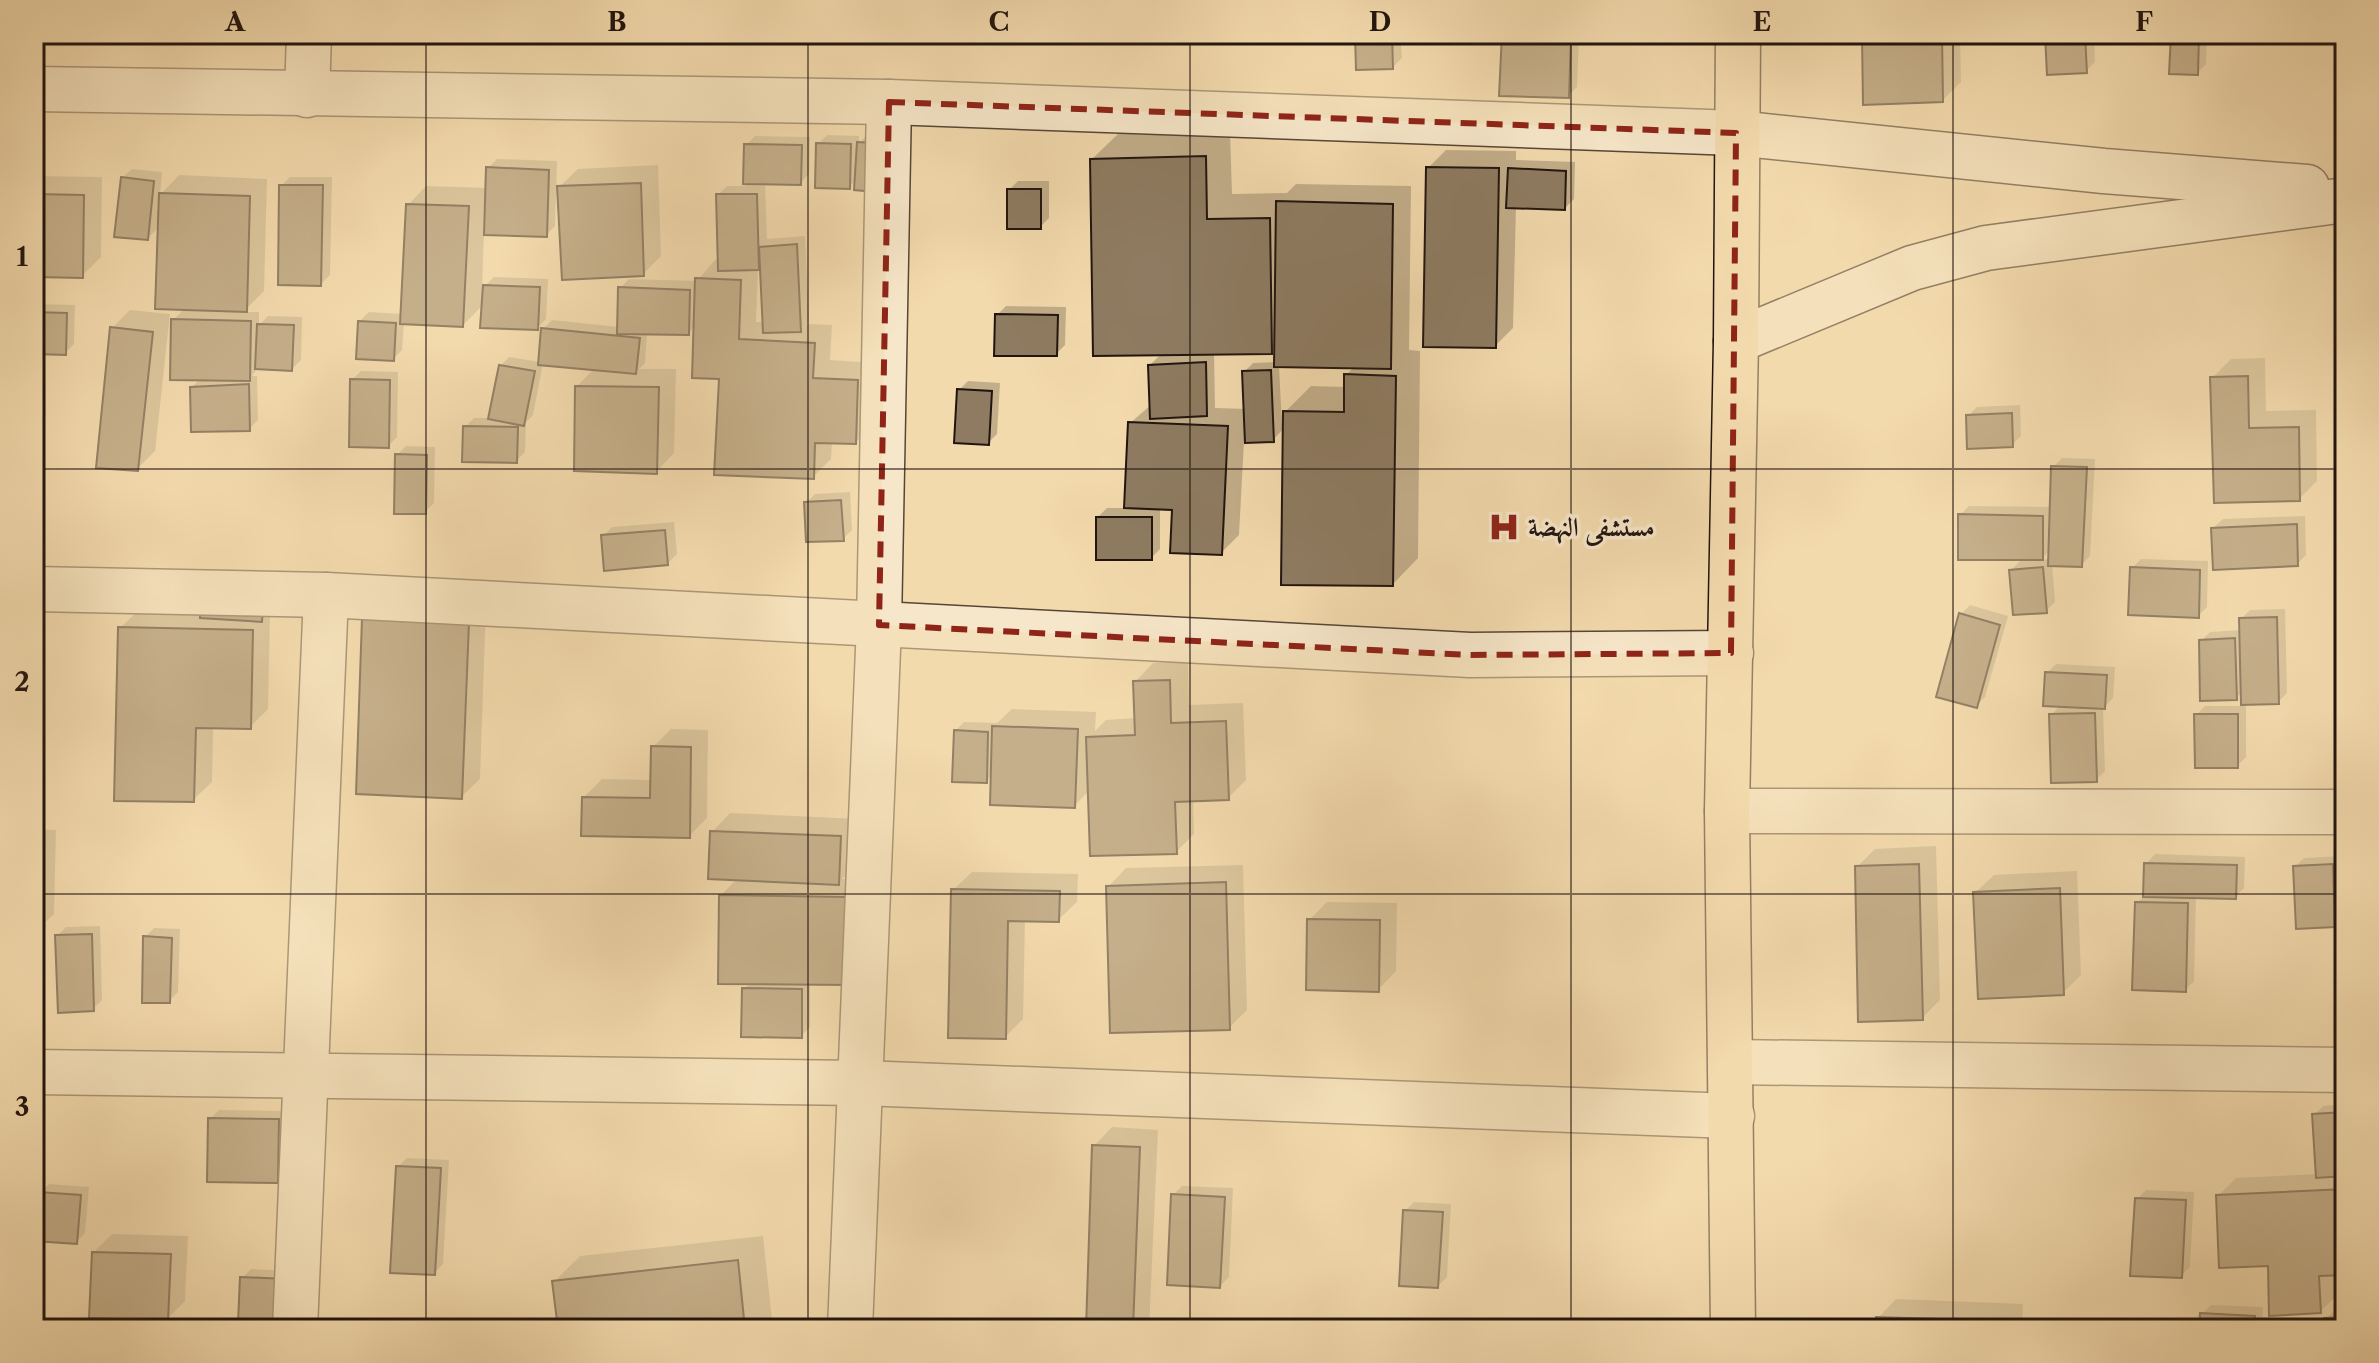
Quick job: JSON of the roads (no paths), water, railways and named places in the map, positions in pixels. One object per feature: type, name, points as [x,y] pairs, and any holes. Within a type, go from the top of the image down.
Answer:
[{"type":"highway","points":[[1733,1329],[1727,811],[1738,34]]},
{"type":"street","points":[[307,95],[309,34]]},
{"type":"street","points":[[34,89],[889,102],[1736,133],[2104,171],[2345,190]]},
{"type":"street","points":[[850,1329],[879,625],[889,102]]},
{"type":"street","points":[[1736,341],[1912,268],[1986,248],[2345,200]]},
{"type":"street","points":[[34,589],[326,595],[1470,655],[1731,653]]},
{"type":"street","points":[[295,1329],[326,595]]},
{"type":"street","points":[[1727,811],[2345,812]]},
{"type":"street","points":[[1731,1062],[2345,1070]]},
{"type":"street","points":[[34,1072],[861,1083],[1732,1116]]},
{"type":"place","name":"مستشفى النهضة","points":[[1504,527]]}]
